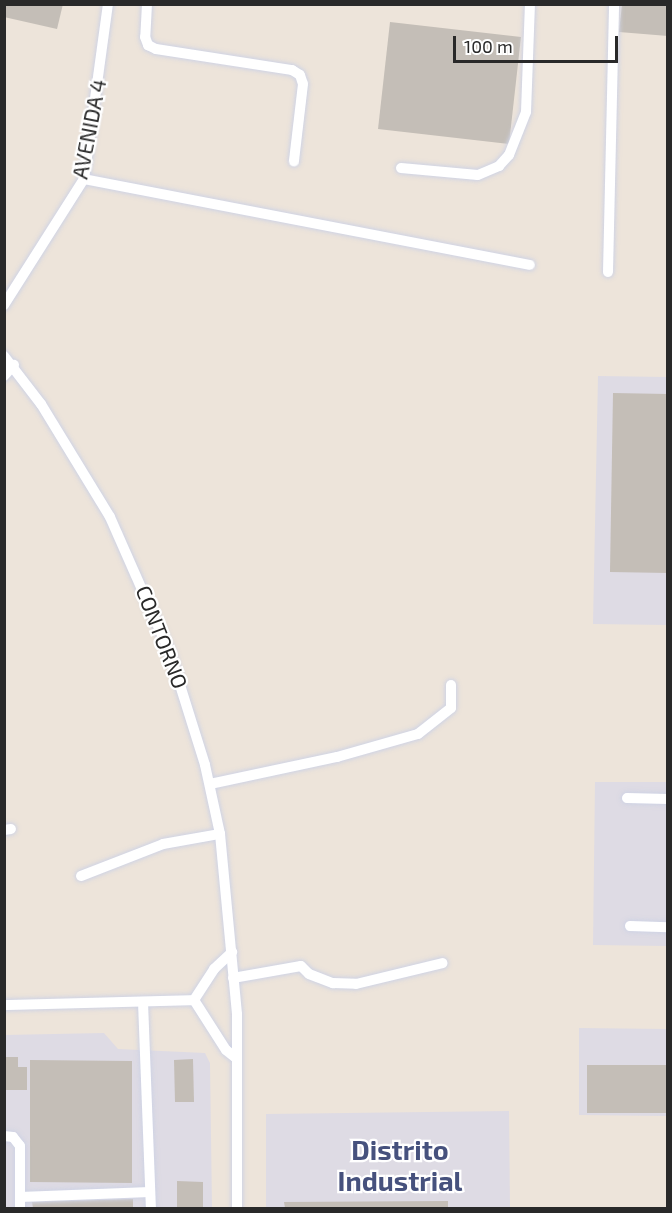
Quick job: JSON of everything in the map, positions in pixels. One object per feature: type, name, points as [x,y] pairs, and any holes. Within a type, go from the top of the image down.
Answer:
[{"type":"street","name":"AVENIDA 4","points":[[4,305],[84,179],[108,4]]},
{"type":"street","points":[[147,4],[145,37],[148,45],[156,49],[292,70],[300,75],[303,84],[294,161]]},
{"type":"street","points":[[401,168],[478,175],[499,166],[509,155],[526,112],[530,4]]},
{"type":"street","points":[[608,272],[614,4]]},
{"type":"street","points":[[84,179],[530,265]]},
{"type":"street","name":"CONTORNO","points":[[4,356],[14,366],[85,474],[132,564],[174,664],[210,784],[220,834],[232,952],[236,1058],[237,1209]]},
{"type":"street","points":[[4,376],[14,366]]},
{"type":"street","points":[[210,784],[337,757],[418,734],[451,708],[451,684]]},
{"type":"street","points":[[627,798],[668,799]]},
{"type":"street","points":[[81,876],[163,844],[220,834]]},
{"type":"street","points":[[630,926],[668,927]]},
{"type":"street","points":[[194,1000],[214,969],[232,952]]},
{"type":"street","points":[[233,978],[301,966],[309,974],[333,983],[356,984],[444,963]]},
{"type":"street","points":[[4,1005],[194,1000]]},
{"type":"street","points":[[194,1000],[226,1050],[236,1058]]},
{"type":"street","points":[[143,1002],[151,1209]]},
{"type":"street","points":[[4,1137],[13,1137],[20,1146],[20,1203],[150,1192]]},
{"type":"shaded area","points":[[598,376],[667,377],[667,625],[593,624]]},
{"type":"shaded area","points":[[595,782],[667,782],[667,946],[593,945]]},
{"type":"shaded area","points":[[579,1028],[667,1029],[667,1116],[579,1115]]},
{"type":"shaded area","points":[[104,1033],[118,1049],[205,1053],[210,1063],[212,1208],[5,1208],[4,1035]]},
{"type":"shaded area","points":[[509,1111],[510,1208],[266,1208],[266,1114]]},
{"type":"building","points":[[4,4],[63,4],[57,29],[4,17]]},
{"type":"building","points":[[622,4],[668,4],[668,36],[619,32]]},
{"type":"building","points":[[390,22],[521,37],[509,144],[378,129]]},
{"type":"building","points":[[613,393],[668,394],[668,573],[610,572]]},
{"type":"building","points":[[4,1057],[18,1057],[18,1067],[27,1067],[27,1090],[4,1090]]},
{"type":"building","points":[[193,1059],[194,1102],[175,1102],[174,1060]]},
{"type":"building","points":[[30,1060],[132,1061],[132,1183],[30,1182]]},
{"type":"building","points":[[587,1065],[668,1065],[668,1113],[587,1113]]},
{"type":"building","points":[[177,1181],[203,1182],[203,1208],[177,1208]]},
{"type":"building","points":[[133,1199],[133,1208],[33,1208],[32,1202]]},
{"type":"building","points":[[448,1201],[448,1208],[285,1208],[284,1202]]},
{"type":"district","name":"Distrito Industrial","points":[[400,1164]]}]
